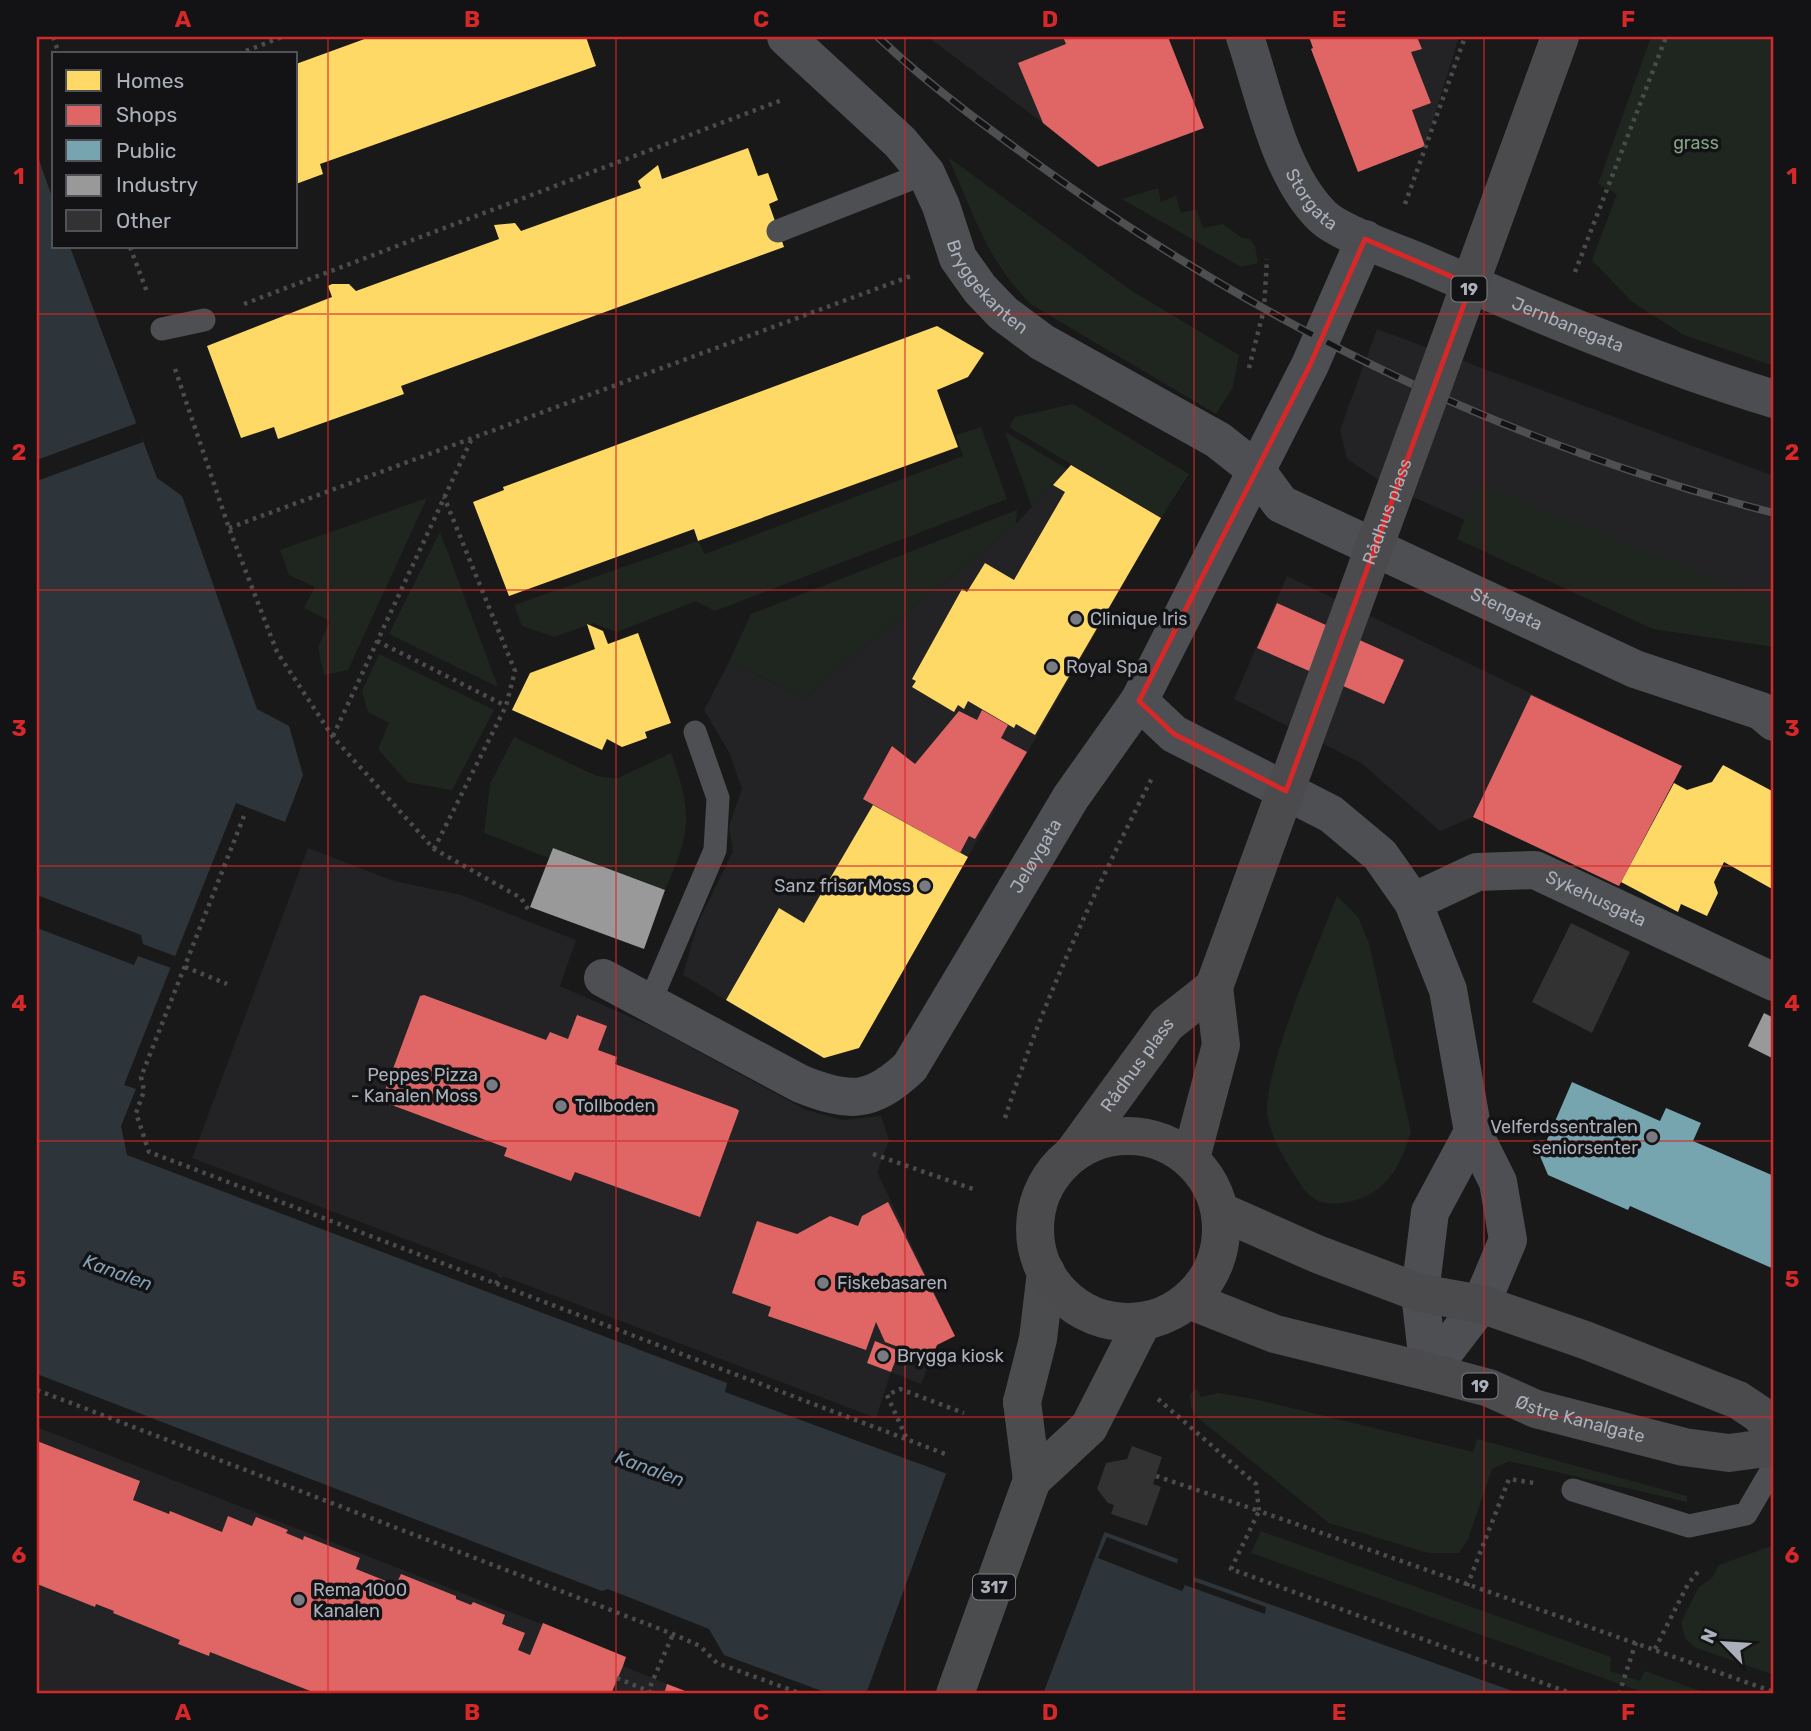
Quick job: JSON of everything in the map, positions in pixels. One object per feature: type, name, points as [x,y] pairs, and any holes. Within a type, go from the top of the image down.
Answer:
[{"type":"highway","name":"Rådhus plass","points":[[1191,1158],[1221,1045],[1214,987],[1560,37]]},
{"type":"highway","name":"Rådhus plass","points":[[1074,1152],[1167,1024],[1214,987]]},
{"type":"highway","points":[[1133,1135],[1163,1142],[1191,1158],[1209,1182],[1220,1211],[1222,1236],[1217,1260],[1189,1300],[1167,1314],[1143,1321],[1120,1321],[1098,1317],[1059,1292],[1046,1272],[1037,1247],[1035,1220],[1042,1194],[1055,1171],[1074,1152],[1103,1139],[1133,1135]]},
{"type":"highway","points":[[1220,1211],[1317,1254],[1420,1293],[1481,1304],[1585,1340],[1738,1400],[1759,1415],[1774,1432]]},
{"type":"highway","name":"Østre Kanalgate","points":[[1189,1300],[1275,1334],[1489,1388],[1536,1409],[1685,1447],[1729,1453],[1774,1447]]},
{"type":"main road","name":"317","points":[[955,1694],[1032,1480],[1022,1402],[1038,1339],[1046,1272]]},
{"type":"main road","name":"317","points":[[1032,1480],[1089,1427],[1143,1321]]},
{"type":"street","name":"Bryggekanten","points":[[786,37],[825,76],[900,142],[926,173],[941,206],[958,258],[980,289],[1003,313],[1042,341],[1218,440],[1256,470]]},
{"type":"street","name":"Storgata","points":[[1245,37],[1293,179],[1323,217],[1365,239]]},
{"type":"street","name":"Jeløygata","points":[[603,978],[801,1083],[830,1095],[852,1098],[871,1096],[890,1087],[910,1067],[936,1028],[1071,797],[1139,701],[1322,339],[1365,239]]},
{"type":"street","name":"Jernbanegata","points":[[1365,239],[1508,301],[1696,376],[1774,399]]},
{"type":"street","name":"Stengata","points":[[1256,470],[1281,504],[1293,510],[1635,669],[1770,714]]},
{"type":"street","points":[[1139,701],[1174,734],[1331,814],[1380,855],[1412,902],[1448,990],[1474,1132],[1498,1182],[1508,1240],[1481,1304],[1429,1372]]},
{"type":"street","name":"Sykehusgata","points":[[1412,902],[1477,872],[1535,870],[1774,982]]},
{"type":"street","points":[[1429,1372],[1420,1293],[1430,1212],[1474,1132]]},
{"type":"lane","points":[[778,231],[926,173]]},
{"type":"lane","points":[[162,329],[204,320]]},
{"type":"lane","points":[[650,1002],[715,850],[718,798],[695,732]]},
{"type":"lane","points":[[1573,1490],[1689,1526],[1746,1514],[1774,1466]]},
{"type":"path","points":[[243,52],[282,37]]},
{"type":"path","points":[[1404,205],[1465,37]]},
{"type":"path","points":[[1576,272],[1666,37]]},
{"type":"path","points":[[231,308],[800,94],[825,76]]},
{"type":"path","points":[[130,248],[162,329],[229,528],[277,652],[333,737],[359,770],[434,849],[521,898],[529,911]]},
{"type":"path","points":[[229,528],[958,258]]},
{"type":"path","points":[[1249,369],[1264,309],[1267,259]]},
{"type":"path","points":[[333,737],[473,436]]},
{"type":"path","points":[[434,849],[506,706],[515,671],[444,497]]},
{"type":"path","points":[[377,641],[506,706]]},
{"type":"path","points":[[1005,1118],[1033,1034],[1147,789]]},
{"type":"path","points":[[244,816],[141,1077],[144,1091],[136,1113],[149,1152],[948,1455]]},
{"type":"path","points":[[185,967],[227,984]]},
{"type":"path","points":[[873,1154],[973,1189]]},
{"type":"path","points":[[496,1284],[500,1276]]},
{"type":"path","points":[[906,1439],[887,1395],[900,1389],[964,1413]]},
{"type":"path","points":[[37,1390],[673,1634],[701,1646],[717,1663],[802,1694]]},
{"type":"path","points":[[1154,1395],[1256,1484],[1259,1511],[1231,1569],[1573,1694]]},
{"type":"path","points":[[1156,1476],[1774,1692]]},
{"type":"path","points":[[1467,1586],[1509,1479],[1573,1490]]},
{"type":"path","points":[[1655,1649],[1688,1584],[1746,1514]]},
{"type":"path","points":[[647,1694],[673,1634]]},
{"type":"path","points":[[1619,1694],[1636,1642]]},
{"type":"path","points":[[617,1678],[655,1694]]},
{"type":"highlighted area","points":[[1365,239],[1471,285],[1286,791],[1174,734],[1139,701],[1310,365]]},
{"type":"shaded area","points":[[928,37],[1168,37],[1204,128],[1116,162],[1043,123]]},
{"type":"shaded area","points":[[1309,37],[1459,37],[1425,146],[1358,172],[1311,49],[1313,48]]},
{"type":"shaded area","points":[[1377,329],[1774,476],[1774,634],[1499,535],[1388,486],[1347,459],[1340,430]]},
{"type":"shaded area","points":[[1071,465],[1161,518],[859,1048],[824,1058],[683,975],[698,923],[733,851],[729,826],[742,789],[730,754],[704,710],[729,662],[807,698],[837,669],[1016,524]]},
{"type":"shaded area","points":[[1287,576],[1682,766],[1619,886],[1473,817],[1440,831],[1361,763],[1234,699]]},
{"type":"shaded area","points":[[308,848],[394,881],[461,895],[576,940],[560,986],[655,1028],[806,1110],[843,1120],[881,1116],[889,1140],[877,1172],[955,1336],[937,1345],[921,1384],[891,1372],[876,1418],[192,1158]]},
{"type":"shaded area","points":[[37,1427],[626,1657],[623,1666],[692,1694],[37,1694]]},
{"type":"green space","name":"grass","points":[[1651,37],[1774,37],[1774,366],[1684,335],[1631,301],[1592,260],[1617,194],[1598,184]]},
{"type":"green space","points":[[948,157],[1132,291],[1239,355],[1233,387],[1216,414],[1032,305],[1016,289],[992,254]]},
{"type":"green space","points":[[1158,188],[1161,202],[1176,196],[1181,213],[1196,209],[1203,228],[1223,224],[1242,238],[1250,239],[1255,246],[1258,263],[1241,267],[1122,199]]},
{"type":"green space","points":[[1073,404],[1189,474],[1161,518],[1009,427],[1015,417]]},
{"type":"green space","points":[[981,427],[1007,499],[715,611],[696,601],[617,632],[593,623],[554,637],[522,626],[514,605],[698,541],[705,554],[963,456],[956,435]]},
{"type":"green space","points":[[1005,432],[1067,469],[1032,507]]},
{"type":"green space","points":[[1479,484],[1774,602],[1774,647],[1653,629],[1457,539]]},
{"type":"green space","points":[[427,498],[348,670],[324,675],[318,647],[330,621],[304,608],[315,587],[289,575],[280,550]]},
{"type":"green space","points":[[1017,510],[1016,524],[837,669],[807,698],[729,662],[751,614]]},
{"type":"green space","points":[[440,532],[498,687],[389,634]]},
{"type":"green space","points":[[379,654],[494,710],[452,790],[407,782],[378,749],[389,723],[368,712],[362,691]]},
{"type":"green space","points":[[514,737],[597,776],[616,779],[671,753],[683,791],[686,821],[680,852],[665,890],[553,848],[549,858],[484,833],[490,784]]},
{"type":"green space","points":[[1337,896],[1358,917],[1369,943],[1411,1132],[1402,1158],[1380,1188],[1357,1200],[1334,1204],[1324,1203],[1308,1194],[1284,1158],[1268,1119],[1268,1099],[1281,1042]]},
{"type":"green space","points":[[1197,1389],[1201,1397],[1218,1393],[1254,1399],[1473,1452],[1477,1439],[1687,1496],[1687,1502],[1509,1461],[1492,1469],[1468,1539],[1459,1553],[1428,1553],[1329,1523],[1198,1418],[1191,1407],[1190,1394]]},
{"type":"green space","points":[[1261,1531],[1611,1657],[1610,1671],[1640,1681],[1645,1671],[1709,1694],[1648,1694],[1251,1553]]},
{"type":"green space","points":[[1774,1545],[1774,1675],[1694,1647],[1685,1638],[1681,1622],[1699,1587],[1712,1578],[1719,1565]]},
{"type":"water","name":"Kanalen","points":[[37,154],[52,197],[52,248],[70,248],[157,478],[182,496],[257,709],[289,726],[303,775],[285,822],[236,803],[124,1085],[136,1089],[121,1126],[127,1155],[727,1383],[725,1392],[1178,1559],[1177,1564],[1197,1571],[1194,1577],[1521,1694],[830,1694],[724,1655],[709,1629],[608,1589],[602,1591],[37,1374]]},
{"type":"pier","points":[[137,423],[143,442],[37,481],[37,460]]},
{"type":"pier","points":[[37,895],[141,935],[143,944],[175,956],[171,968],[138,956],[134,965],[37,928]]},
{"type":"pier","points":[[947,1471],[1106,1528],[1043,1694],[866,1694]]},
{"type":"pier","points":[[1107,1537],[1197,1571],[1193,1581],[1266,1607],[1265,1614],[1185,1585],[1182,1591],[1098,1558]]},
{"type":"building: Homes","points":[[370,37],[586,37],[596,66],[320,164],[323,174],[298,183],[298,63]]},
{"type":"building: Homes","points":[[748,148],[758,176],[768,173],[778,200],[769,204],[784,247],[401,386],[404,394],[278,439],[274,427],[241,438],[207,346],[332,297],[328,286],[332,284],[349,284],[356,291],[499,239],[494,225],[515,223],[521,231],[641,188],[638,181],[658,165],[662,179]]},
{"type":"building: Homes","points":[[937,326],[984,353],[968,377],[937,390],[958,447],[698,541],[694,529],[509,596],[473,502],[504,490],[503,487]]},
{"type":"building: Homes","points":[[1071,465],[1161,518],[1035,735],[1016,724],[1014,728],[968,701],[964,709],[958,705],[954,712],[912,687],[916,681],[912,679],[962,589],[967,592],[985,563],[1014,580],[1065,492],[1053,485]]},
{"type":"building: Homes","points":[[587,624],[603,631],[608,644],[638,633],[671,723],[645,732],[647,738],[622,747],[607,739],[602,750],[512,710],[530,673],[595,649]]},
{"type":"building: Homes","points":[[1723,765],[1774,792],[1774,890],[1724,862],[1714,882],[1718,893],[1707,916],[1681,904],[1678,912],[1621,882],[1674,783],[1687,790],[1712,782]]},
{"type":"building: Homes","points":[[873,805],[968,857],[859,1048],[824,1058],[726,1000],[779,908],[804,923]]},
{"type":"building: Shops","points":[[1063,37],[1168,37],[1204,128],[1098,167],[1043,123],[1018,63],[1066,44]]},
{"type":"building: Shops","points":[[1309,37],[1417,37],[1422,49],[1411,52],[1431,103],[1412,110],[1425,146],[1358,172],[1311,49],[1313,48]]},
{"type":"building: Shops","points":[[1277,603],[1404,660],[1384,704],[1257,648]]},
{"type":"building: Shops","points":[[1531,695],[1682,766],[1619,886],[1473,817]]},
{"type":"building: Shops","points":[[982,710],[1008,725],[1001,738],[1027,752],[975,839],[969,836],[960,853],[863,799],[892,746],[915,764],[959,711],[977,720]]},
{"type":"building: Shops","name":"Tollboden","points":[[424,995],[546,1040],[550,1032],[568,1039],[577,1015],[607,1026],[598,1050],[617,1057],[615,1064],[737,1109],[739,1111],[700,1217],[575,1172],[571,1181],[504,1156],[507,1148],[381,1101],[420,996]]},
{"type":"building: Shops","points":[[888,1202],[955,1336],[937,1345],[931,1359],[885,1342],[876,1322],[866,1350],[768,1316],[771,1307],[732,1293],[757,1221],[797,1234],[830,1216],[858,1226],[862,1216]]},
{"type":"building: Shops","points":[[875,1341],[899,1351],[891,1372],[867,1363]]},
{"type":"building: Shops","points":[[37,1441],[140,1481],[133,1500],[169,1514],[170,1511],[222,1532],[228,1516],[252,1526],[256,1517],[288,1530],[286,1533],[303,1540],[304,1536],[360,1558],[356,1569],[396,1585],[401,1574],[456,1596],[456,1599],[471,1605],[473,1602],[505,1615],[502,1624],[525,1633],[518,1650],[530,1655],[543,1623],[626,1657],[623,1666],[611,1694],[318,1694],[210,1652],[209,1656],[178,1644],[180,1640],[113,1613],[114,1611],[96,1604],[95,1607],[37,1584]]},
{"type":"building: Shops","points":[[667,1684],[693,1694],[664,1694]]},
{"type":"building: Public","points":[[1572,1082],[1660,1121],[1666,1108],[1701,1123],[1693,1141],[1774,1176],[1774,1269],[1630,1206],[1628,1210],[1548,1175],[1540,1156]]},
{"type":"building: Industry","points":[[553,848],[665,890],[644,949],[530,907]]},
{"type":"building: Industry","points":[[1764,1013],[1774,1018],[1774,1059],[1748,1046]]},
{"type":"building: Other","points":[[1571,923],[1630,952],[1592,1033],[1532,1002]]},
{"type":"building: Other","points":[[1132,1446],[1162,1457],[1153,1484],[1161,1487],[1147,1526],[1111,1514],[1114,1505],[1108,1503],[1097,1489],[1106,1463],[1127,1459]]},
{"type":"railway","points":[[878,37],[944,94],[1060,180],[1142,236],[1314,335],[1402,379],[1492,419],[1585,455],[1678,486],[1774,513]]},
{"type":"place","name":"Clinique Iris","points":[[1076,619]]},
{"type":"place","name":"Royal Spa","points":[[1052,667]]},
{"type":"place","name":"Sanz frisør Moss","points":[[925,886]]},
{"type":"place","name":"Peppes Pizza - Kanalen Moss","points":[[492,1085]]},
{"type":"place","name":"Tollboden","points":[[561,1106]]},
{"type":"place","name":"Velferdssentralen seniorsenter","points":[[1652,1137]]},
{"type":"place","name":"Fiskebasaren","points":[[823,1283]]},
{"type":"place","name":"Brygga kiosk","points":[[883,1356]]},
{"type":"place","name":"Rema 1000 Kanalen","points":[[299,1600]]}]
